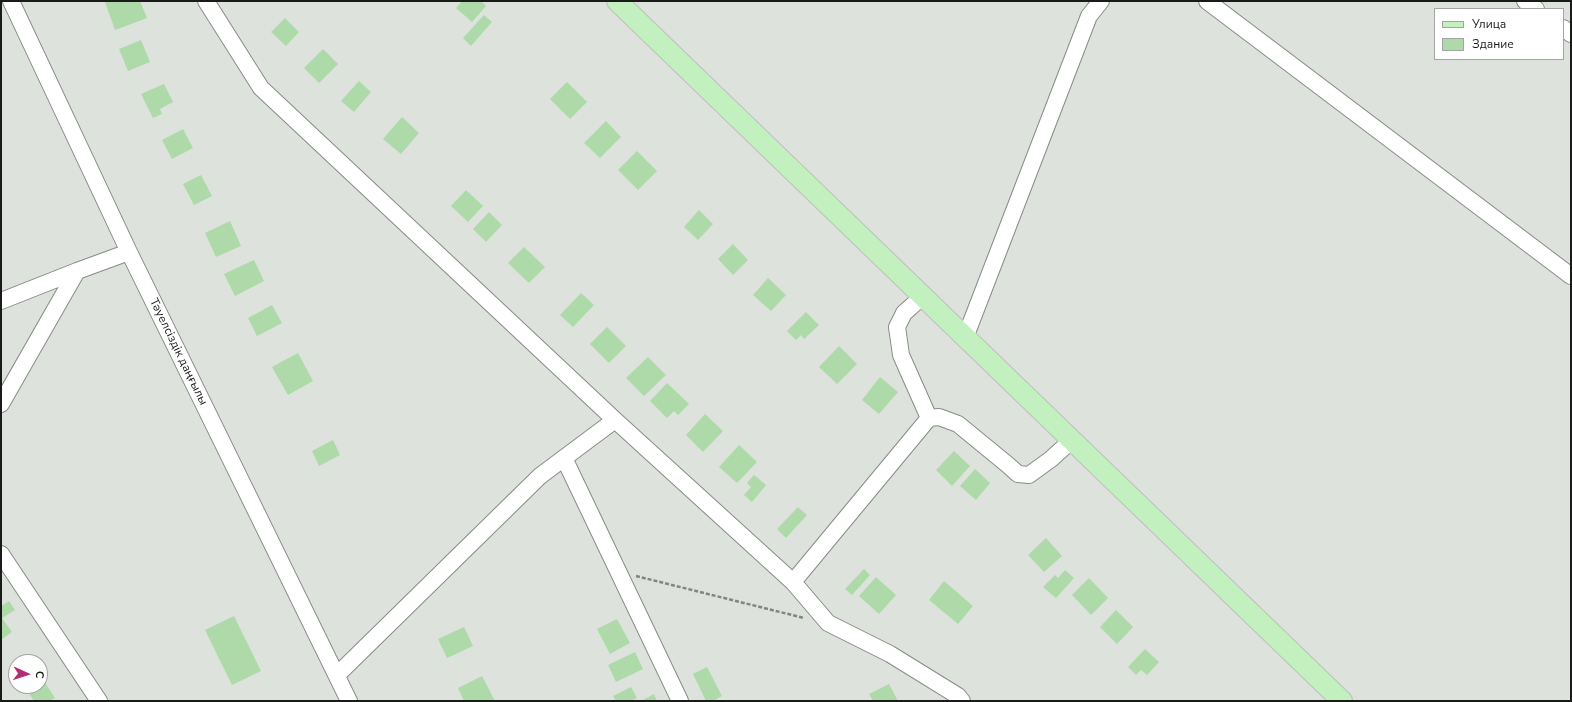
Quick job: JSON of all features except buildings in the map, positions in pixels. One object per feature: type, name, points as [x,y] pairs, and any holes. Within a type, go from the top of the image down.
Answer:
[{"type":"main road","points":[[617,1],[1342,701]]},
{"type":"street","name":"Тәуелсіздік даңғылы","points":[[12,1],[129,252],[349,701]]},
{"type":"street","points":[[206,1],[261,88],[615,420],[793,582],[828,623],[890,654],[958,696],[962,701]]},
{"type":"street","points":[[965,338],[1089,16],[1101,1]]},
{"type":"street","points":[[1207,1],[1571,276]]},
{"type":"street","points":[[1525,1],[1535,8]]},
{"type":"street","points":[[1,300],[129,252]]},
{"type":"street","points":[[1,404],[77,271]]},
{"type":"street","points":[[922,296],[904,313],[897,327],[902,355],[929,418]]},
{"type":"street","points":[[793,582],[929,418],[940,417],[958,424],[1018,474],[1029,475],[1051,459],[1072,440]]},
{"type":"street","points":[[336,675],[540,476],[615,420]]},
{"type":"street","points":[[564,458],[620,572],[680,701]]},
{"type":"street","points":[[1,554],[99,701]]},
{"type":"path","points":[[620,572],[828,623]]}]
